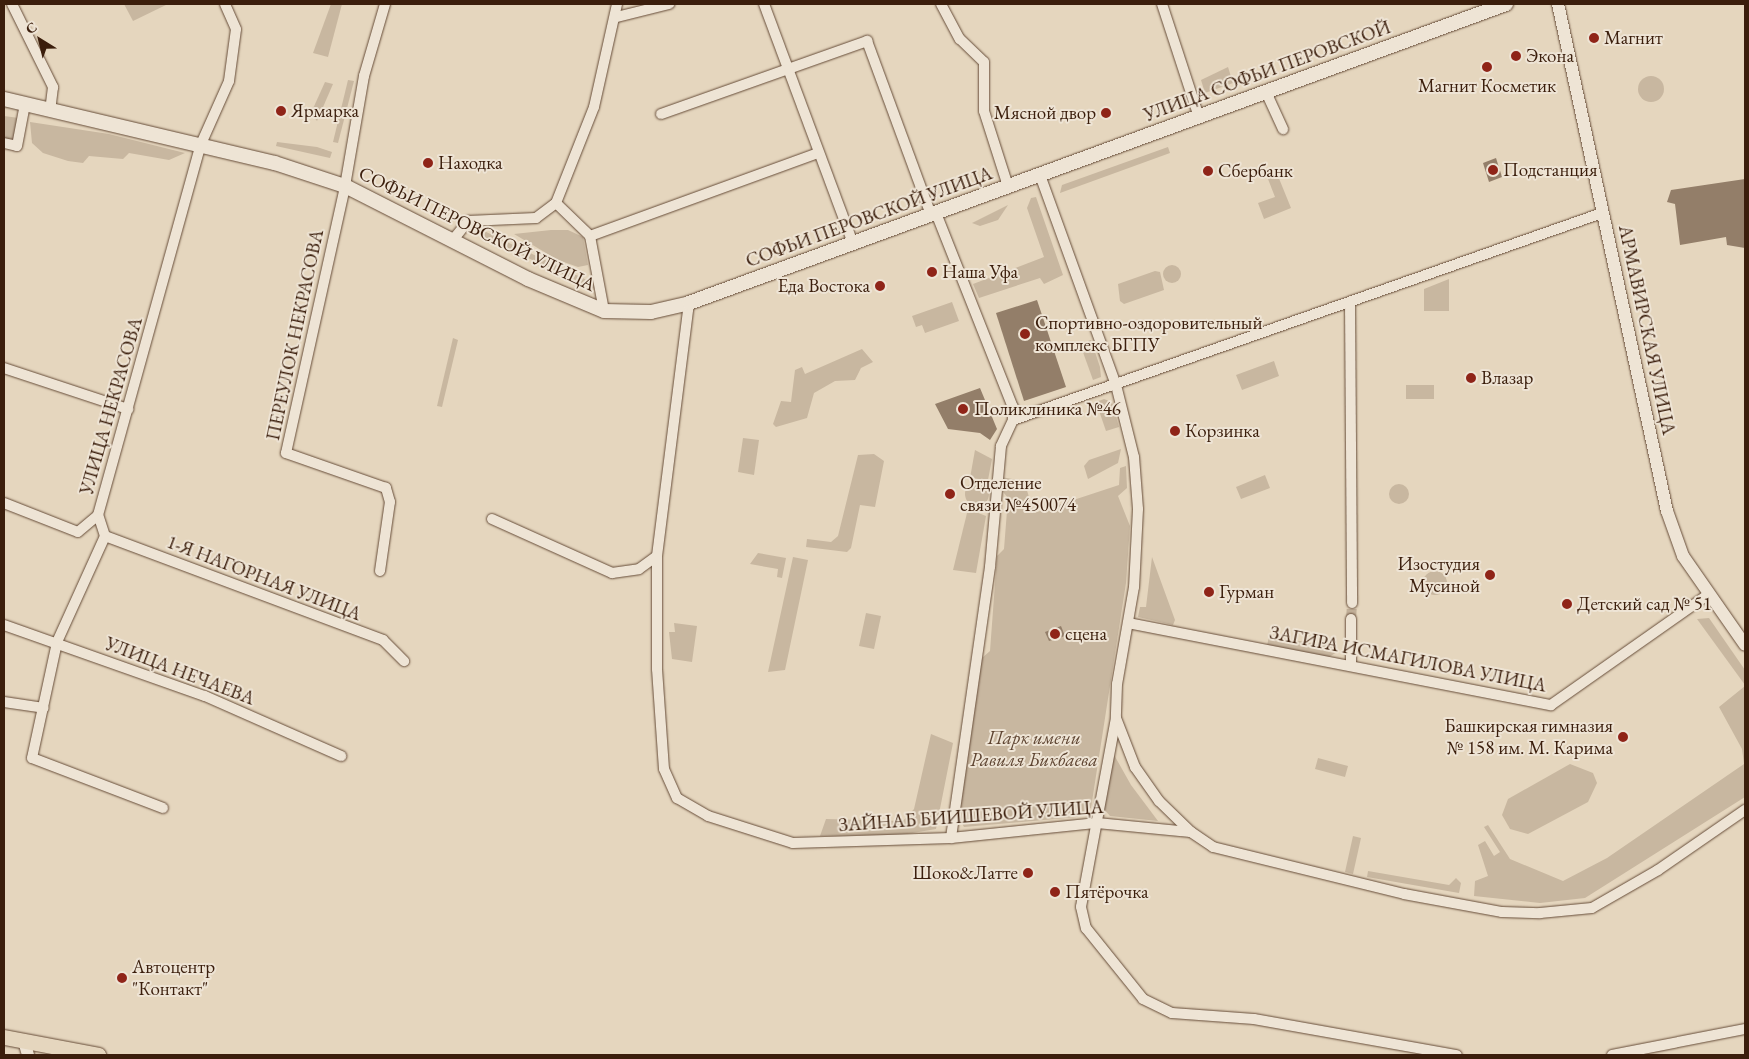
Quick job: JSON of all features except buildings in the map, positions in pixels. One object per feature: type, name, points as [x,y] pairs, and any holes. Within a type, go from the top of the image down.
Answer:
[{"type":"main road","name":"УЛИЦА СОФЬИ ПЕРОВСКОЙ","points":[[1040,175],[1506,4]]},
{"type":"main road","name":"СОФЬИ ПЕРОВСКОЙ УЛИЦА","points":[[4,99],[201,144],[346,186],[452,241],[604,311],[651,312],[689,303],[1040,175]]},
{"type":"main road","points":[[4,1037],[26,1048],[98,1055]]},
{"type":"street","points":[[12,4],[53,87],[50,110]]},
{"type":"street","name":"УЛИЦА НЕКРАСОВА","points":[[105,536],[98,515],[201,144],[229,81],[236,29],[225,4]]},
{"type":"street","points":[[346,186],[364,76],[385,4]]},
{"type":"street","points":[[452,241],[468,221],[536,218],[556,203],[594,107],[617,17],[617,4]]},
{"type":"street","points":[[617,17],[669,4]]},
{"type":"street","points":[[764,4],[853,243]]},
{"type":"street","points":[[941,4],[960,40],[984,62],[984,111],[1008,186]]},
{"type":"street","points":[[1162,4],[1199,116]]},
{"type":"street","name":"АРМАВИРСКАЯ УЛИЦА","points":[[1558,4],[1667,511],[1683,556],[1745,645]]},
{"type":"street","points":[[661,114],[867,41],[934,214],[1013,407],[1013,420],[1001,446],[990,567],[951,838]]},
{"type":"street","points":[[1266,92],[1283,129]]},
{"type":"street","points":[[4,143],[17,146],[25,104]]},
{"type":"street","points":[[590,236],[818,153]]},
{"type":"street","name":"ЗАЙНАБ БИИШЕВОЙ УЛИЦА","points":[[1040,175],[1116,385],[1134,457],[1138,509],[1128,623],[1116,718],[1135,767],[1159,801],[1191,832],[1213,847],[1404,894],[1502,912],[1540,913],[1592,908],[1745,810]]},
{"type":"street","name":"ПЕРЕУЛОК НЕКРАСОВА","points":[[346,186],[286,452],[386,488],[390,502],[380,571]]},
{"type":"street","points":[[556,203],[590,236],[604,311]]},
{"type":"street","points":[[1013,420],[1602,213]]},
{"type":"street","points":[[1350,302],[1352,603]]},
{"type":"street","name":"ЗАЙНАБ БИИШЕВОЙ УЛИЦА","points":[[689,303],[657,556],[660,727],[664,769],[677,798],[708,816],[793,843],[951,838],[1097,823],[1191,832]]},
{"type":"street","points":[[4,368],[128,408]]},
{"type":"street","points":[[4,504],[78,532],[98,515]]},
{"type":"street","points":[[492,519],[612,573],[639,569],[657,556]]},
{"type":"street","points":[[105,536],[57,642],[32,758],[162,808]]},
{"type":"street","name":"1-Я НАГОРНАЯ УЛИЦА","points":[[105,536],[210,579],[383,640],[404,661]]},
{"type":"street","name":"ЗАГИРА ИСМАГИЛОВА УЛИЦА","points":[[1128,623],[1351,664],[1551,705],[1709,594]]},
{"type":"street","points":[[1351,664],[1352,619]]},
{"type":"street","name":"УЛИЦА НЕЧАЕВА","points":[[4,625],[57,642],[205,696],[340,756]]},
{"type":"street","points":[[4,702],[44,708]]},
{"type":"street","points":[[1116,718],[1081,907],[1086,928],[1143,999],[1172,1013],[1254,1019],[1457,1055]]},
{"type":"street","points":[[1612,1055],[1745,1029]]},
{"type":"green space","points":[[124,4],[168,4],[133,21]]},
{"type":"green space","points":[[331,4],[342,4],[328,57],[313,53]]},
{"type":"green space","points":[[1228,67],[1233,83],[1205,93],[1201,80]]},
{"type":"green space","points":[[1651,76],[1660,80],[1664,89],[1660,98],[1651,102],[1642,98],[1638,89],[1642,80]]},
{"type":"green space","points":[[348,80],[354,81],[338,143],[333,142]]},
{"type":"green space","points":[[325,82],[333,84],[317,121],[311,113]]},
{"type":"green space","points":[[4,116],[19,118],[13,139],[4,139]]},
{"type":"green space","points":[[30,122],[109,134],[185,153],[169,160],[129,153],[123,159],[89,156],[83,163],[68,161],[43,153],[32,143]]},
{"type":"green space","points":[[277,142],[317,147],[332,152],[330,158],[276,146]]},
{"type":"green space","points":[[1168,147],[1170,153],[1060,193],[1062,185]]},
{"type":"green space","points":[[1278,176],[1291,208],[1264,219],[1258,203],[1275,197],[1268,179]]},
{"type":"green space","points":[[1036,197],[1063,275],[1044,284],[1040,278],[979,298],[973,284],[1044,257],[1027,208],[1031,198]]},
{"type":"green space","points":[[1008,205],[998,220],[980,226],[972,223]]},
{"type":"green space","points":[[482,230],[593,283],[595,289],[474,233]]},
{"type":"green space","points":[[568,230],[583,237],[588,265],[578,267],[558,260],[514,234]]},
{"type":"green space","points":[[1172,265],[1179,267],[1181,274],[1179,281],[1172,283],[1165,281],[1163,274],[1165,267]]},
{"type":"green space","points":[[1155,271],[1160,272],[1164,290],[1124,304],[1120,301],[1118,284]]},
{"type":"green space","points":[[1449,279],[1449,311],[1424,311],[1424,289]]},
{"type":"green space","points":[[952,302],[959,321],[925,333],[922,325],[916,327],[912,316]]},
{"type":"green space","points":[[453,338],[458,340],[442,407],[437,406]]},
{"type":"green space","points":[[1091,340],[1100,367],[1101,377],[1093,380],[1080,344]]},
{"type":"green space","points":[[862,349],[873,362],[861,368],[855,380],[835,381],[814,393],[807,418],[776,427],[773,424],[781,401],[791,402],[795,370],[802,367],[805,374]]},
{"type":"green space","points":[[1274,361],[1279,376],[1242,390],[1236,375]]},
{"type":"green space","points":[[1406,385],[1434,385],[1434,399],[1406,399]]},
{"type":"green space","points":[[1104,399],[1112,402],[1119,427],[1106,431],[1096,402]]},
{"type":"green space","points":[[743,438],[759,440],[754,475],[738,472]]},
{"type":"green space","points":[[1121,449],[1118,463],[1088,479],[1084,466],[1089,460]]},
{"type":"green space","points":[[975,450],[992,459],[988,480],[970,478]]},
{"type":"green space","points":[[874,454],[884,461],[875,507],[860,505],[851,548],[847,552],[806,547],[807,539],[831,542],[838,536],[858,455]]},
{"type":"green space","name":"Парк имени Равиля Бикбаева","points":[[1126,466],[1127,488],[1118,496],[1130,526],[1126,583],[1091,808],[1077,817],[964,827],[958,816],[968,740],[982,658],[990,651],[997,556],[1004,549],[1008,498],[1000,488],[1001,477],[1024,481],[1034,513],[1119,485],[1120,468]]},
{"type":"green space","points":[[1265,475],[1270,488],[1241,499],[1236,487]]},
{"type":"green space","points":[[977,482],[985,486],[989,494],[985,502],[977,506],[969,502],[965,494],[969,486]]},
{"type":"green space","points":[[1399,484],[1406,487],[1409,494],[1406,501],[1399,504],[1392,501],[1389,494],[1392,487]]},
{"type":"green space","points":[[968,509],[986,516],[976,573],[953,570]]},
{"type":"green space","points":[[758,553],[786,558],[782,578],[777,577],[778,569],[750,564]]},
{"type":"green space","points":[[793,557],[808,560],[785,670],[768,672]]},
{"type":"green space","points":[[1152,557],[1175,620],[1173,625],[1138,617],[1140,607],[1146,607]]},
{"type":"green space","points":[[1435,571],[1443,575],[1447,583],[1443,591],[1435,595],[1427,591],[1423,583],[1427,575]]},
{"type":"green space","points":[[866,613],[881,616],[874,649],[859,646]]},
{"type":"green space","points":[[1709,618],[1745,670],[1745,685],[1697,619]]},
{"type":"green space","points":[[674,623],[697,626],[692,662],[672,659],[669,632],[675,632]]},
{"type":"green space","points":[[1269,636],[1318,644],[1327,638],[1337,652],[1329,657],[1267,646]]},
{"type":"green space","points":[[1745,686],[1745,797],[1585,898],[1540,903],[1474,896],[1475,881],[1488,876],[1478,845],[1485,841],[1494,856],[1500,852],[1484,827],[1488,825],[1510,859],[1563,881],[1607,858],[1744,764],[1742,749],[1719,707]]},
{"type":"green space","points":[[931,734],[953,743],[936,829],[901,835],[820,836],[826,819],[903,821],[914,809]]},
{"type":"green space","points":[[1113,753],[1131,785],[1158,821],[1110,816],[1104,809]]},
{"type":"green space","points":[[1318,758],[1348,766],[1345,777],[1315,769]]},
{"type":"green space","points":[[1570,764],[1593,773],[1597,783],[1588,802],[1528,834],[1510,829],[1502,815],[1508,799]]},
{"type":"green space","points":[[1353,836],[1361,838],[1353,874],[1345,872]]},
{"type":"green space","points":[[1368,871],[1449,885],[1456,878],[1461,883],[1459,893],[1367,877]]},
{"type":"tunnel","points":[[1351,619],[1352,603]]},
{"type":"place","name":"Магнит","points":[[1594,38]]},
{"type":"place","name":"Экона","points":[[1516,56]]},
{"type":"place","name":"Магнит Косметик","points":[[1487,67]]},
{"type":"place","name":"Ярмарка","points":[[281,111]]},
{"type":"place","name":"Мясной двор","points":[[1106,113]]},
{"type":"place","name":"Находка","points":[[428,163]]},
{"type":"place","name":"Подстанция","points":[[1493,170]]},
{"type":"place","name":"Сбербанк","points":[[1208,171]]},
{"type":"place","name":"Наша Уфа","points":[[932,272]]},
{"type":"place","name":"Еда Востока","points":[[880,286]]},
{"type":"place","name":"Спортивно-оздоровительный комплекс БГПУ","points":[[1025,334]]},
{"type":"place","name":"Влазар","points":[[1471,378]]},
{"type":"place","name":"Поликлиника №46","points":[[963,409]]},
{"type":"place","name":"Корзинка","points":[[1175,431]]},
{"type":"place","name":"Отделение связи №450074","points":[[950,494]]},
{"type":"place","name":"Изостудия Мусиной","points":[[1490,575]]},
{"type":"place","name":"Гурман","points":[[1209,592]]},
{"type":"place","name":"Детский сад № 51","points":[[1567,604]]},
{"type":"place","name":"сцена","points":[[1055,634]]},
{"type":"place","name":"Башкирская гимназия № 158 им. М. Карима","points":[[1623,737]]},
{"type":"place","name":"Шоко&Латте","points":[[1028,873]]},
{"type":"place","name":"Пятёрочка","points":[[1055,892]]},
{"type":"place","name":"Автоцентр \"Контакт\"","points":[[122,978]]}]
